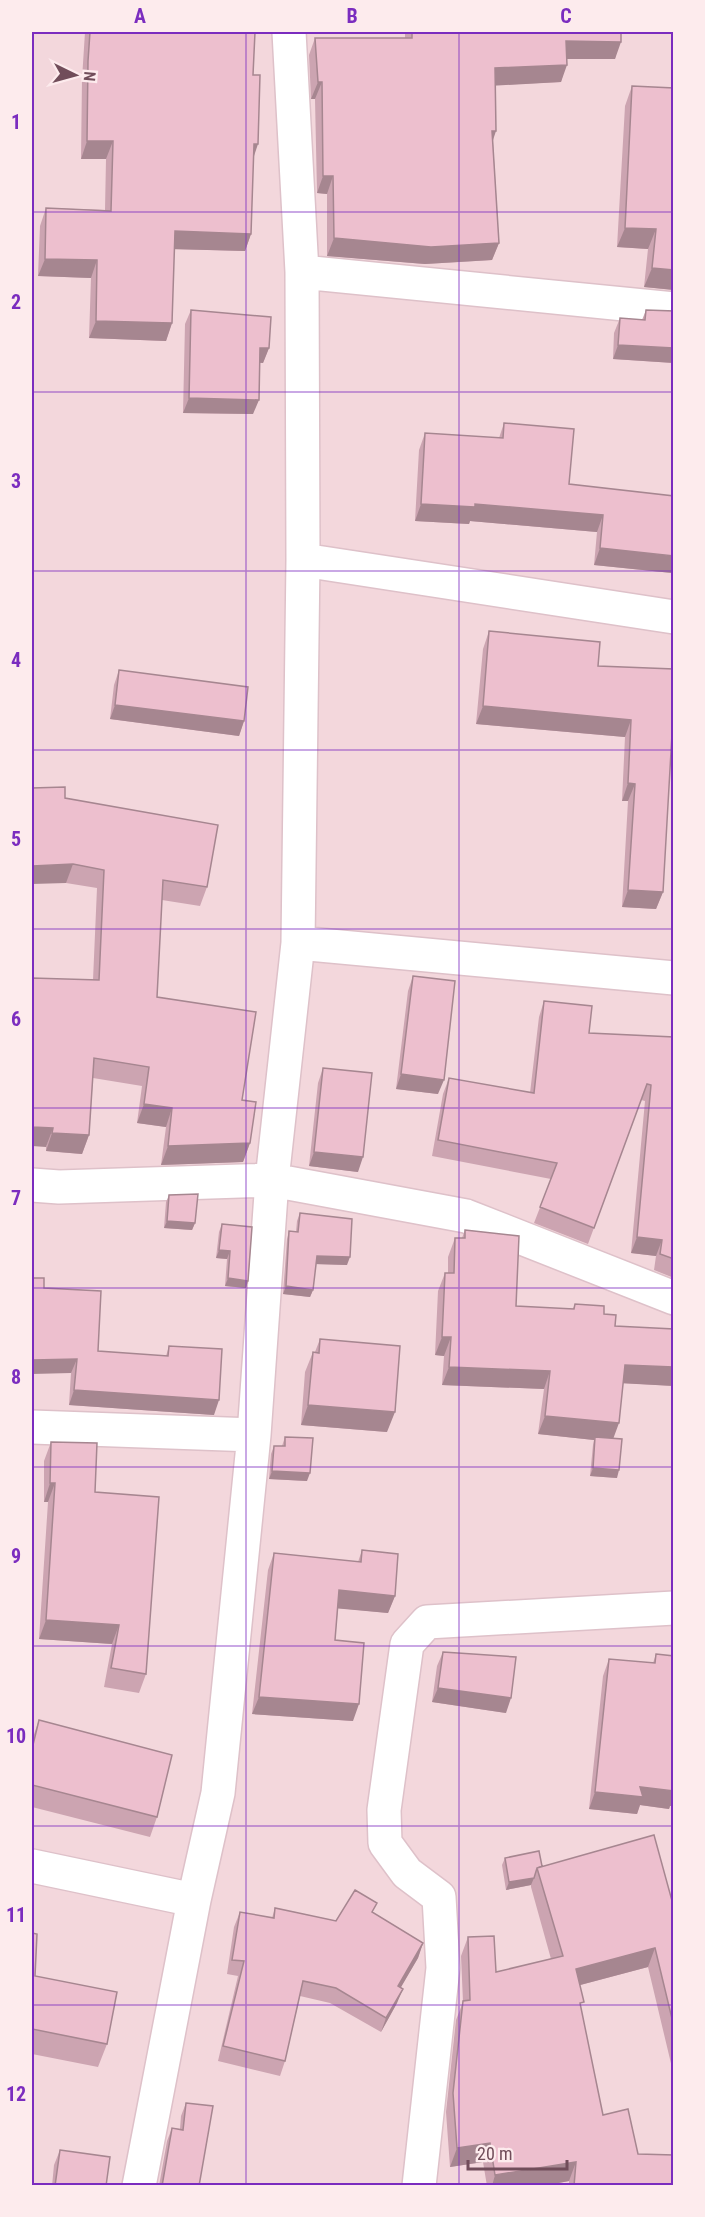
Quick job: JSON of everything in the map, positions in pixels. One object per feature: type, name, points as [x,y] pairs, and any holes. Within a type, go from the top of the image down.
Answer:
[{"type":"street","points":[[139,2186],[172,2026],[194,1900],[218,1793],[254,1435],[272,1180],[298,943],[303,560],[302,272],[289,32]]},
{"type":"street","points":[[302,272],[674,309]]},
{"type":"street","points":[[303,560],[674,617]]},
{"type":"street","points":[[298,943],[674,978]]},
{"type":"street","points":[[32,1185],[59,1187],[272,1180],[466,1216],[674,1298]]},
{"type":"street","points":[[32,1427],[254,1435]]},
{"type":"street","points":[[419,2186],[443,1968],[440,1898],[407,1873],[385,1843],[384,1809],[407,1644],[427,1622],[674,1608]]},
{"type":"street","points":[[32,1866],[194,1900]]},
{"type":"shaded area","points":[[32,32],[673,32],[673,2185],[32,2185]]},
{"type":"building","points":[[90,32],[255,32],[253,75],[260,75],[258,144],[254,144],[251,234],[175,231],[172,323],[96,321],[97,260],[45,259],[46,208],[111,211],[113,141],[87,141]]},
{"type":"building","points":[[412,32],[621,32],[621,42],[566,41],[567,65],[495,68],[496,131],[492,131],[499,243],[431,247],[334,238],[333,176],[323,176],[322,82],[318,82],[315,38],[412,38]]},
{"type":"building","points":[[632,86],[674,88],[674,270],[652,268],[656,229],[625,228]]},
{"type":"building","points":[[191,310],[271,317],[269,348],[260,348],[259,400],[189,398]]},
{"type":"building","points":[[646,310],[674,311],[674,348],[618,345],[620,318],[645,320]]},
{"type":"building","points":[[504,423],[574,429],[569,484],[674,496],[674,556],[600,548],[603,515],[475,504],[475,507],[421,504],[425,433],[503,438]]},
{"type":"building","points":[[489,631],[600,642],[598,666],[674,669],[663,892],[628,890],[635,784],[628,783],[631,720],[483,706]]},
{"type":"building","points":[[119,670],[248,687],[244,721],[115,705]]},
{"type":"building","points":[[65,787],[65,798],[218,825],[207,887],[163,880],[157,997],[256,1012],[242,1100],[256,1102],[250,1143],[168,1146],[172,1108],[144,1104],[149,1067],[94,1058],[89,1135],[52,1133],[53,1128],[32,1127],[32,978],[99,980],[104,870],[73,864],[32,866],[32,788]]},
{"type":"building","points":[[413,976],[455,981],[444,1080],[401,1074]]},
{"type":"building","points":[[544,1001],[592,1006],[589,1033],[674,1037],[674,1259],[660,1254],[662,1240],[637,1237],[651,1085],[647,1084],[594,1228],[540,1207],[557,1163],[438,1140],[449,1078],[534,1093]]},
{"type":"building","points":[[323,1068],[372,1073],[363,1157],[314,1152]]},
{"type":"building","points":[[198,1194],[195,1223],[167,1221],[169,1195]]},
{"type":"building","points":[[300,1213],[352,1219],[350,1257],[317,1256],[313,1290],[286,1286],[289,1231],[298,1232]]},
{"type":"building","points":[[222,1224],[252,1227],[248,1281],[228,1278],[230,1251],[219,1250]]},
{"type":"building","points":[[465,1230],[519,1236],[516,1306],[574,1309],[575,1304],[604,1306],[604,1314],[616,1315],[615,1326],[674,1329],[674,1367],[625,1365],[619,1423],[545,1416],[550,1371],[449,1367],[451,1337],[442,1337],[445,1273],[454,1273],[455,1238],[465,1238]]},
{"type":"building","points":[[32,1278],[44,1278],[44,1288],[101,1291],[98,1351],[168,1356],[169,1346],[222,1349],[219,1400],[74,1390],[77,1359],[32,1360]]},
{"type":"building","points":[[320,1339],[400,1346],[395,1412],[308,1405],[313,1352],[319,1353]]},
{"type":"building","points":[[285,1437],[313,1438],[310,1473],[272,1471],[274,1446],[285,1446]]},
{"type":"building","points":[[595,1437],[622,1439],[619,1470],[593,1468]]},
{"type":"building","points":[[51,1442],[97,1443],[95,1492],[159,1497],[146,1674],[111,1668],[119,1625],[46,1620],[55,1483],[50,1483]]},
{"type":"building","points":[[362,1550],[398,1554],[395,1596],[339,1590],[335,1640],[364,1643],[359,1704],[259,1697],[274,1553],[361,1562]]},
{"type":"building","points":[[443,1652],[516,1657],[511,1698],[438,1688]]},
{"type":"building","points":[[656,1654],[674,1656],[674,1791],[640,1787],[643,1797],[595,1792],[609,1659],[655,1663]]},
{"type":"building","points":[[39,1720],[172,1755],[157,1817],[32,1785],[32,1749]]},
{"type":"building","points":[[654,1835],[674,1908],[674,2027],[655,1948],[576,1969],[584,2002],[580,2003],[603,2115],[628,2109],[638,2154],[674,2155],[674,2186],[574,2186],[576,2162],[495,2175],[490,2143],[457,2148],[453,2093],[463,2001],[470,2000],[468,1937],[494,1936],[496,1972],[563,1956],[537,1868]]},
{"type":"building","points":[[539,1851],[542,1866],[537,1868],[534,1878],[509,1882],[505,1858]]},
{"type":"building","points":[[355,1890],[377,1903],[372,1912],[423,1943],[398,1986],[403,1989],[386,2018],[336,1988],[303,1981],[285,2061],[223,2046],[244,1961],[232,1960],[240,1912],[274,1918],[275,1908],[336,1921]]},
{"type":"building","points":[[32,1933],[37,1934],[35,1976],[117,1992],[107,2044],[32,2029]]},
{"type":"building","points":[[186,2103],[213,2106],[199,2186],[162,2186],[172,2128],[183,2130]]},
{"type":"building","points":[[60,2150],[110,2157],[106,2186],[55,2186]]}]
